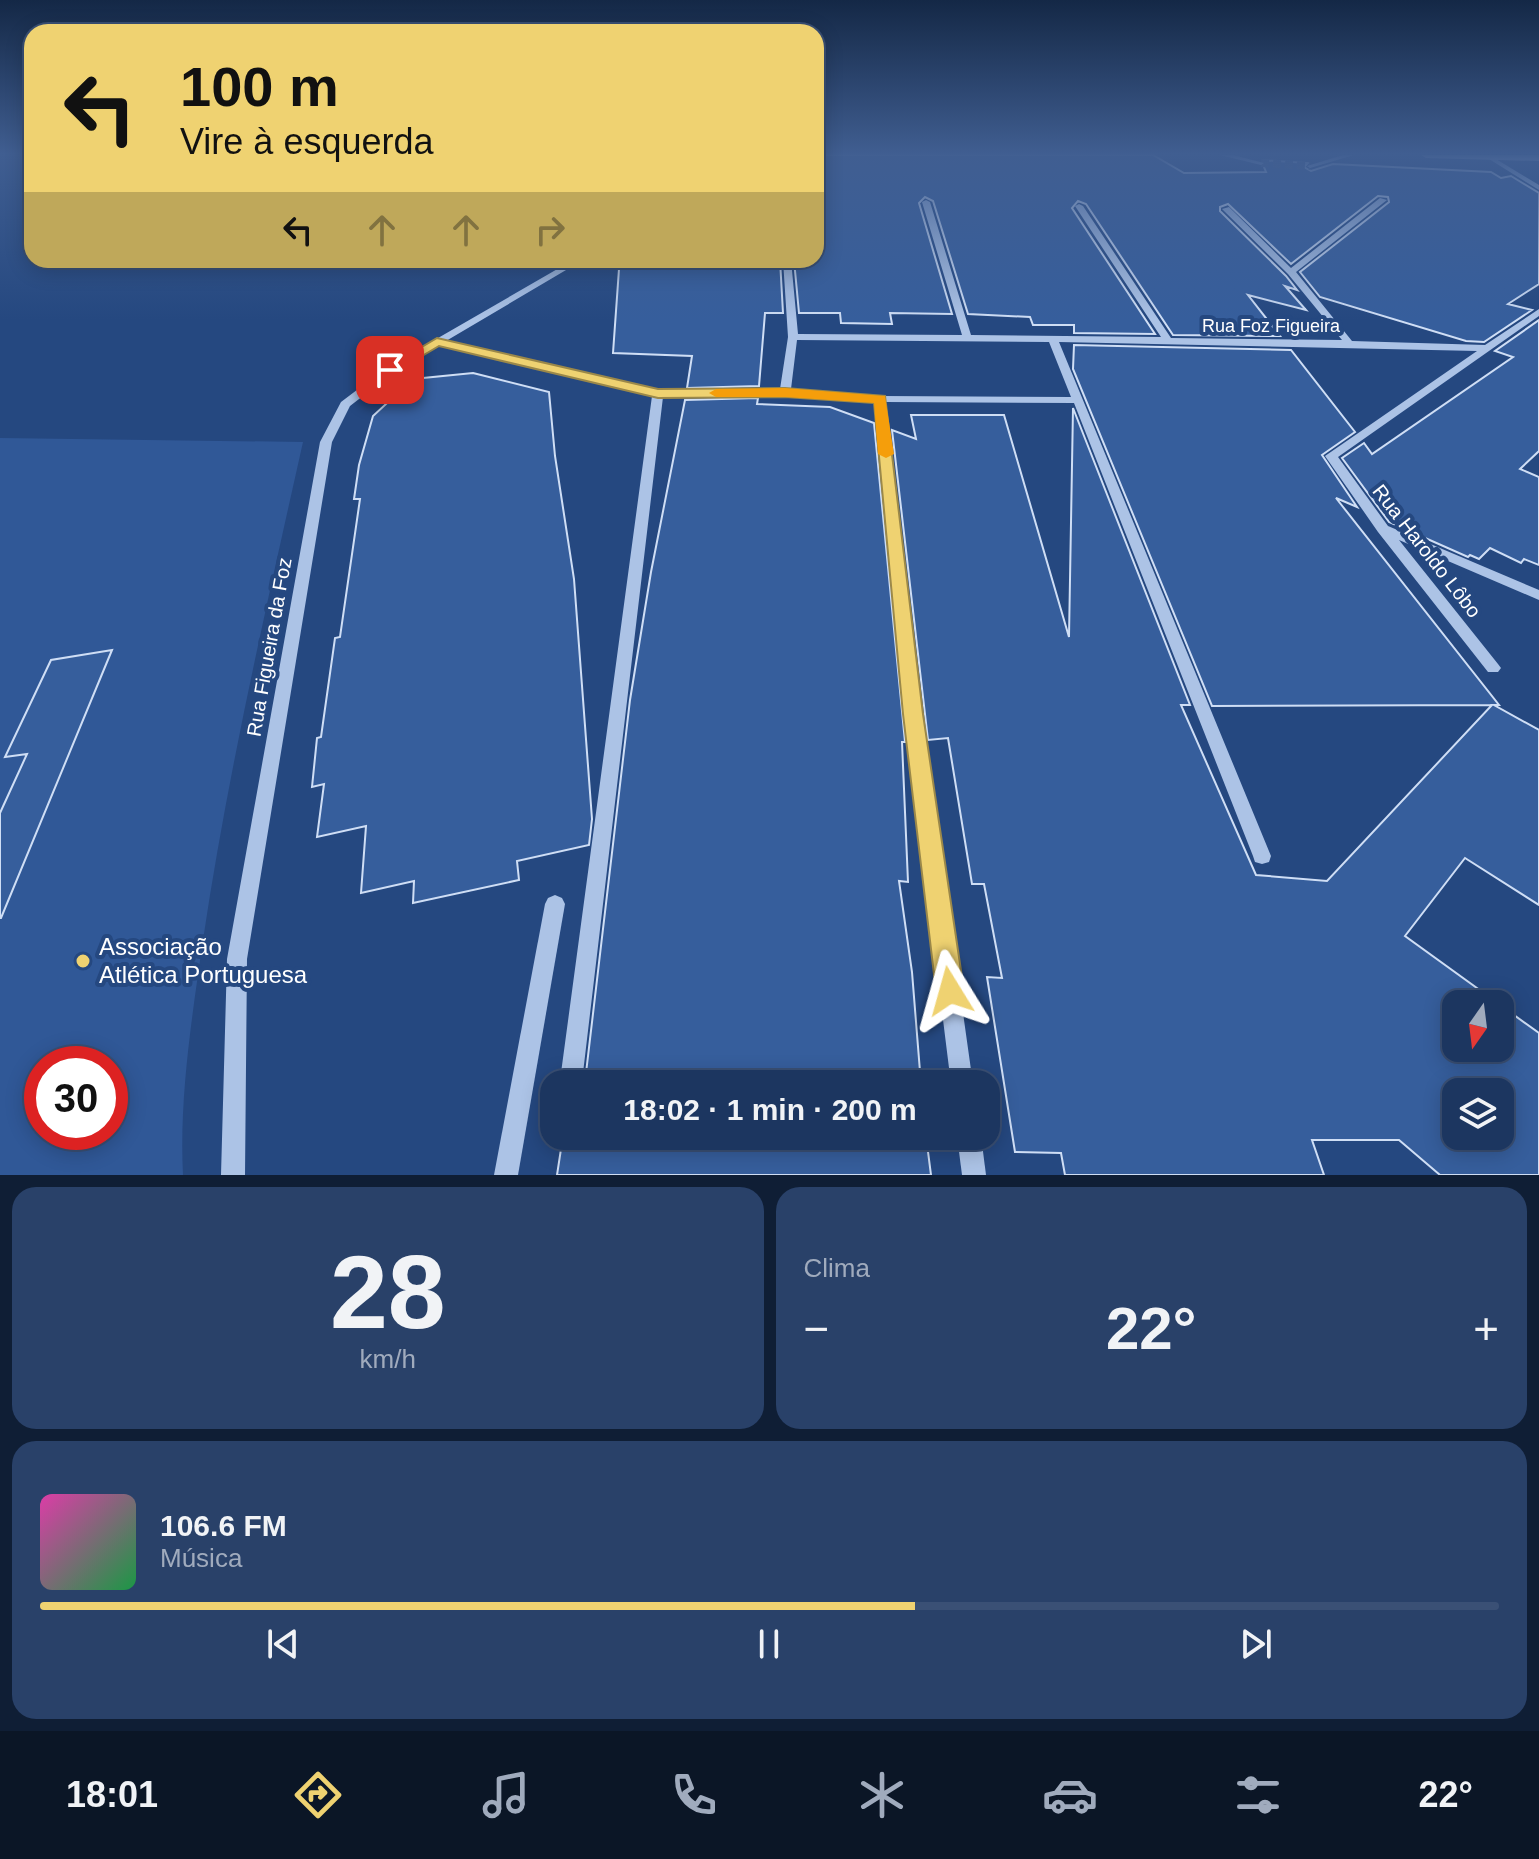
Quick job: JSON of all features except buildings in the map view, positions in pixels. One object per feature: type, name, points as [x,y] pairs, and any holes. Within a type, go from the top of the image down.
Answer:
[{"type":"street","points":[[928,210],[967,337]]},
{"type":"street","points":[[1082,210],[1168,341]]},
{"type":"street","points":[[1227,210],[1291,272],[1348,342]]},
{"type":"street","points":[[1291,272],[1370,210]]},
{"type":"street","name":"Rua Figueira da Foz","points":[[233,1175],[237,959],[326,442],[345,404],[390,370],[565,268]]},
{"type":"street","points":[[785,392],[793,337],[788,268]]},
{"type":"street","points":[[1488,348],[1539,312]]},
{"type":"street","name":"Rua Foz Figueira","points":[[793,337],[967,337],[1237,344],[1348,342],[1488,348]]},
{"type":"street","points":[[1053,339],[1262,856]]},
{"type":"street","points":[[437,342],[658,394],[785,392],[880,399],[1079,400]]},
{"type":"street","name":"Rua Haroldo Lôbo","points":[[1488,348],[1331,456],[1383,529],[1493,668]]},
{"type":"street","points":[[572,1070],[658,394]]},
{"type":"street","points":[[880,399],[913,714],[960,1070]]},
{"type":"street","points":[[1383,529],[1539,595]]},
{"type":"street","points":[[506,1175],[555,904]]},
{"type":"street","points":[[971,1150],[974,1175]]},
{"type":"shaded area","points":[[0,438],[303,442],[248,690],[213,877],[187,1058],[183,1175],[0,1175]]},
{"type":"slow traffic","points":[[716,393],[785,392],[880,399],[886,454]]},
{"type":"place","name":"Associação Atlética Portuguesa","points":[[83,961]]},
{"type":"route","points":[[390,370],[437,342],[658,394],[785,392],[880,399],[913,714],[950,991]]}]
